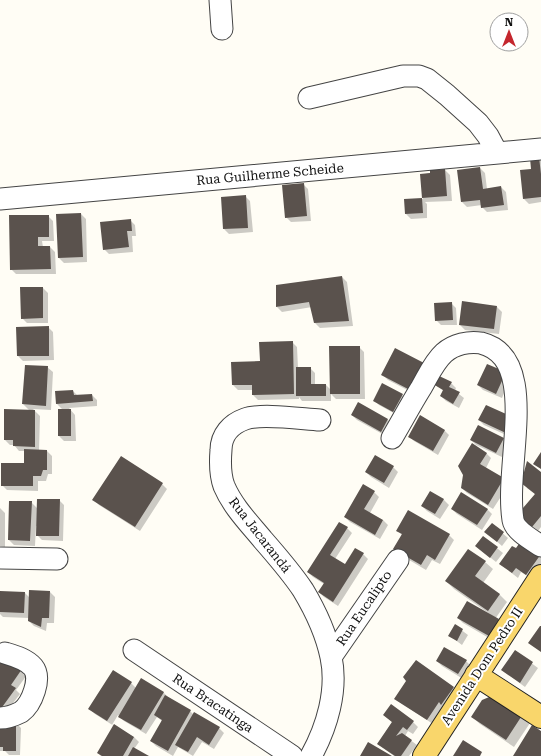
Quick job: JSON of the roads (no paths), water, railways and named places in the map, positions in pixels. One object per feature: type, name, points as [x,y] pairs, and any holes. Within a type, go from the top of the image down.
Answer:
[{"type":"main road","name":"Avenida Dom Pedro II","points":[[424,756],[541,576]]},
{"type":"main road","points":[[476,674],[541,718]]},
{"type":"street","points":[[220,0],[222,29]]},
{"type":"street","points":[[309,98],[403,76],[419,76],[427,79],[447,94],[478,123],[488,136],[497,153]]},
{"type":"street","name":"Rua Guilherme Scheide","points":[[0,199],[541,149]]},
{"type":"street","points":[[392,438],[434,364],[445,352],[457,345],[468,342],[479,342],[502,347],[513,353],[523,363],[530,375],[533,390],[530,422],[514,494],[512,512],[513,522],[519,530],[541,546]]},
{"type":"street","name":"Rua Jacarandá","points":[[311,756],[323,732],[327,719],[333,679],[331,657],[317,616],[303,591],[230,499],[224,484],[220,466],[221,446],[225,434],[234,423],[246,418],[259,416],[320,420]]},
{"type":"street","points":[[0,558],[57,559]]},
{"type":"street","name":"Rua Eucalipto","points":[[331,657],[398,560]]},
{"type":"street","name":"Rua Bracatinga","points":[[134,650],[292,756]]},
{"type":"street","points":[[0,718],[22,711],[31,699],[37,684],[37,673],[32,666],[22,658],[5,653]]}]
